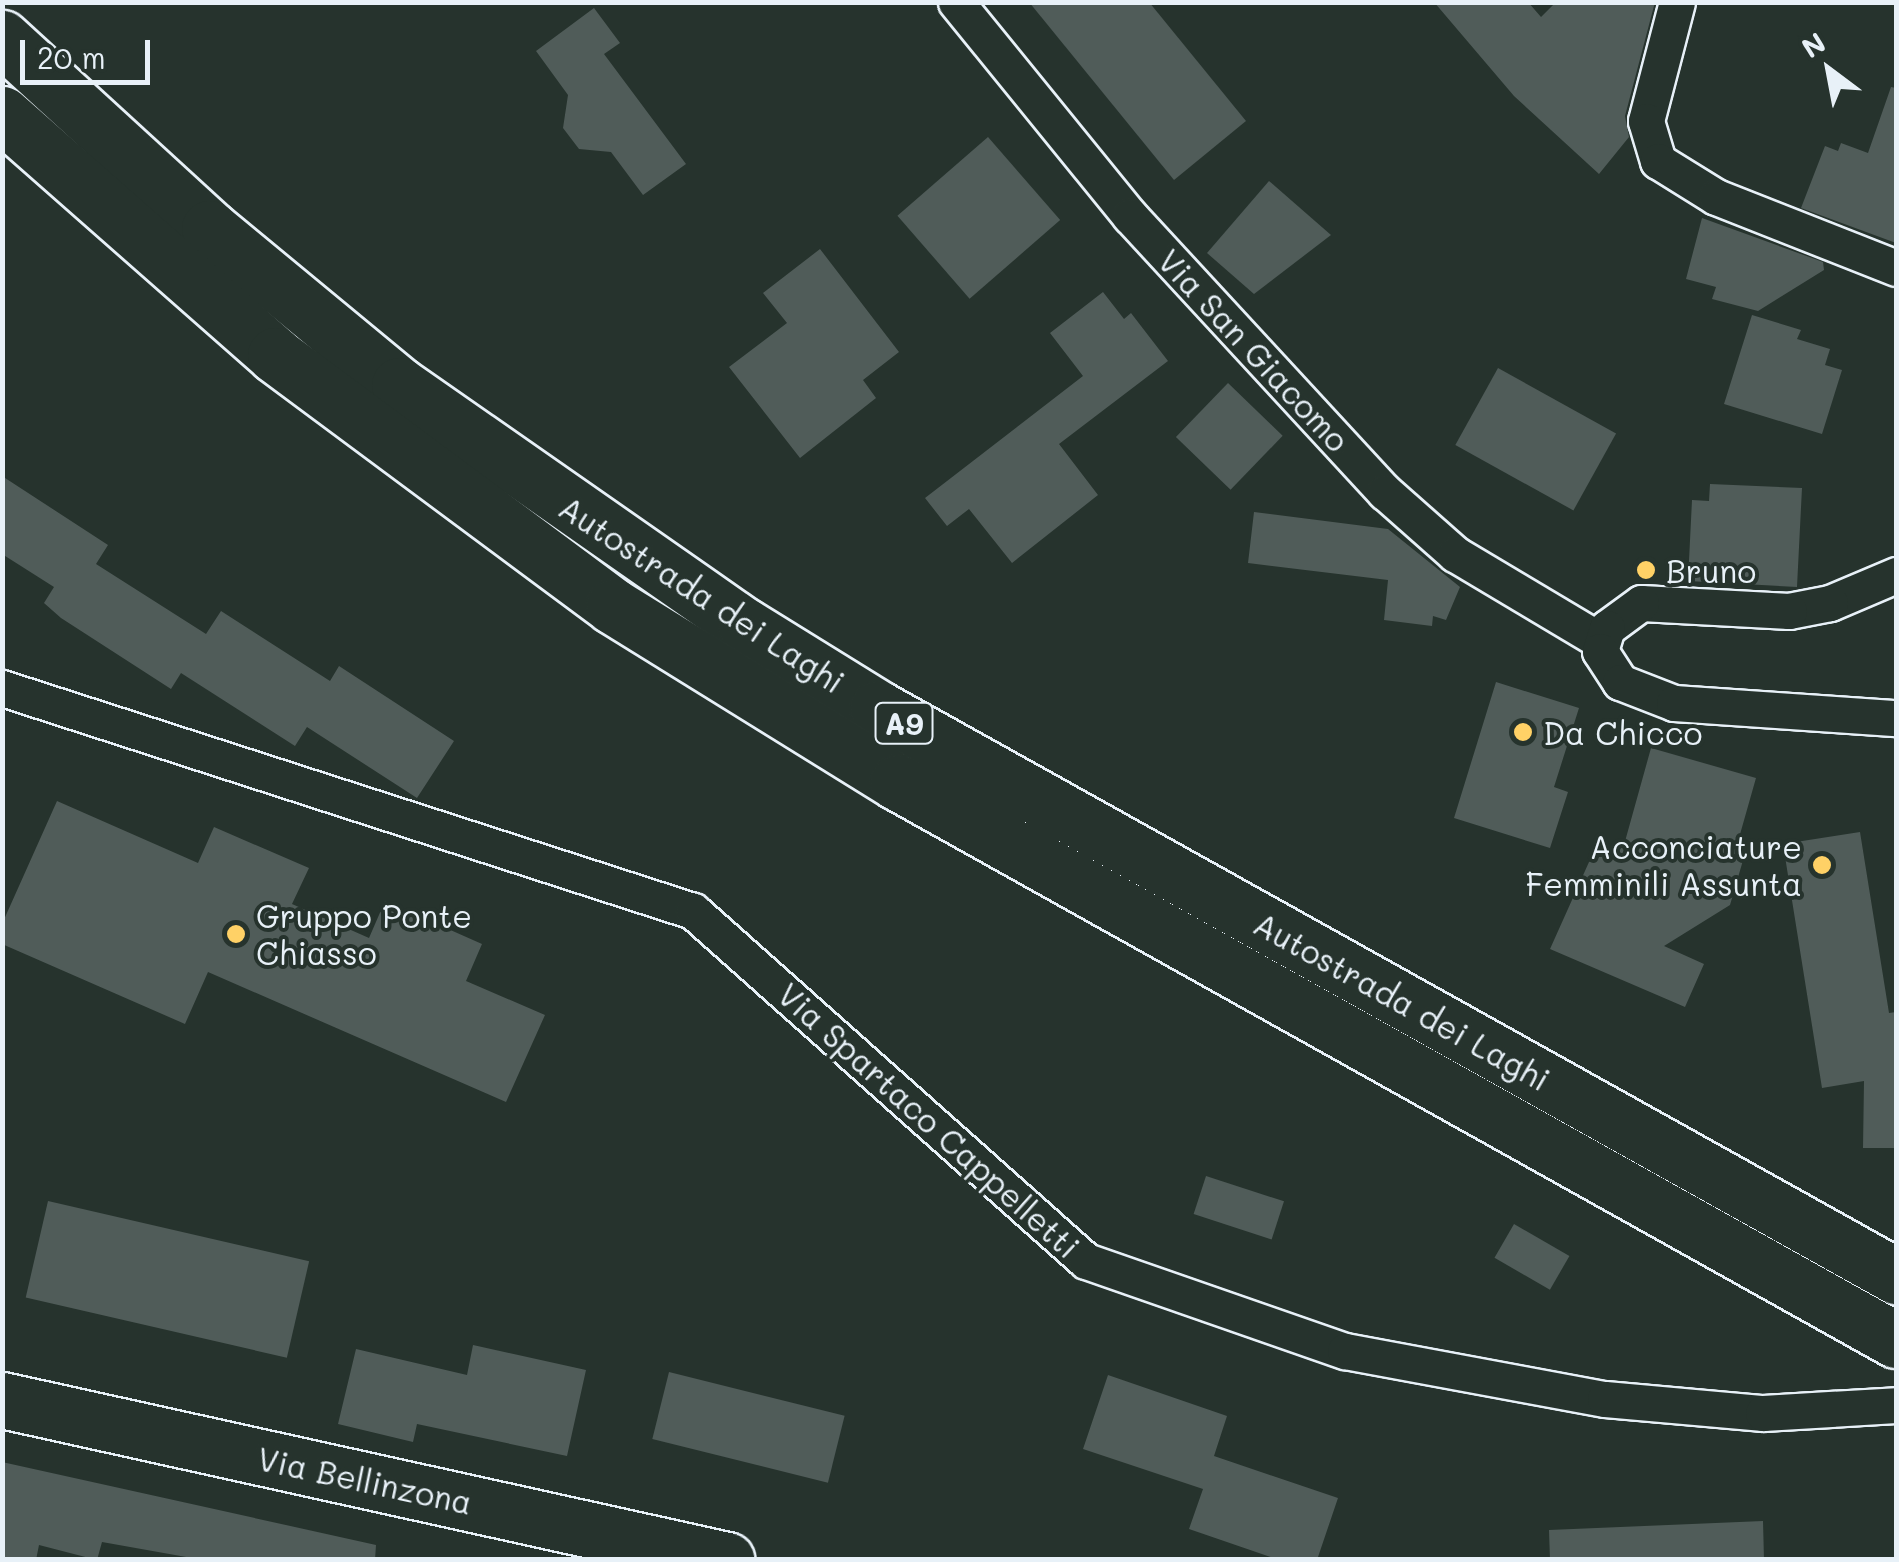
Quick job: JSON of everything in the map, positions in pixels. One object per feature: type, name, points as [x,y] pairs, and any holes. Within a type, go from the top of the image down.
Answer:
[{"type":"main road","name":"Autostrada dei Laghi","points":[[2,38],[165,189],[399,384],[746,626],[877,708],[1896,1276]]},
{"type":"main road","name":"Autostrada dei Laghi","points":[[2,114],[275,354],[614,606],[897,782],[1881,1331]]},
{"type":"main road","name":"Via Bellinzona","points":[[2,1400],[727,1560]]},
{"type":"street","name":"Via San Giacomo","points":[[956,2],[1130,216],[1385,492],[1454,554],[1602,640]]},
{"type":"street","points":[[1677,2],[1646,121],[1658,161],[1716,196],[1896,268]]},
{"type":"street","points":[[1896,575],[1830,603],[1790,611],[1641,603],[1617,616],[1602,640],[1603,663],[1620,682],[1674,703],[1896,718]]},
{"type":"street","name":"Via Spartaco Cappelletti","points":[[2,688],[693,911],[1086,1261],[1345,1351],[1605,1399],[1763,1413],[1896,1405]]},
{"type":"building","points":[[1029,2],[1149,2],[1246,121],[1174,180]]},
{"type":"building","points":[[1434,2],[1528,2],[1541,17],[1556,2],[1655,2],[1625,116],[1629,137],[1599,174],[1514,96]]},
{"type":"building","points":[[594,8],[620,43],[604,54],[686,164],[643,195],[611,152],[579,149],[563,128],[568,95],[536,51]]},
{"type":"building","points":[[1891,87],[1896,88],[1896,243],[1801,208],[1825,146],[1838,151],[1841,143],[1868,153]]},
{"type":"building","points":[[988,137],[1060,220],[970,299],[897,216]]},
{"type":"building","points":[[1269,181],[1331,235],[1254,294],[1207,253]]},
{"type":"building","points":[[1702,218],[1823,262],[1824,270],[1758,311],[1712,299],[1716,287],[1686,279]]},
{"type":"building","points":[[820,249],[899,352],[863,380],[876,398],[800,458],[729,367],[787,323],[763,293]]},
{"type":"building","points":[[1103,292],[1124,319],[1131,313],[1168,361],[1059,444],[1098,495],[1012,563],[969,509],[947,526],[925,498],[1083,376],[1050,333]]},
{"type":"building","points":[[1752,315],[1801,330],[1797,339],[1830,349],[1825,365],[1842,370],[1822,434],[1724,404]]},
{"type":"building","points":[[1498,368],[1616,433],[1573,510],[1455,445]]},
{"type":"building","points":[[1228,383],[1283,436],[1231,490],[1176,437]]},
{"type":"building","points":[[2,476],[108,545],[96,564],[206,634],[221,611],[330,681],[339,666],[454,741],[417,798],[307,727],[295,746],[181,673],[171,689],[61,618],[44,603],[54,587],[2,554]]},
{"type":"building","points":[[1710,484],[1802,488],[1797,587],[1688,581],[1692,500],[1709,501]]},
{"type":"building","points":[[1254,512],[1388,529],[1460,587],[1446,620],[1433,616],[1432,626],[1384,620],[1388,580],[1248,563]]},
{"type":"building","points":[[1496,682],[1579,708],[1554,787],[1568,792],[1550,848],[1454,818]]},
{"type":"building","points":[[1651,748],[1756,778],[1735,852],[1746,850],[1730,905],[1664,946],[1704,964],[1685,1007],[1550,949],[1589,862],[1624,845]]},
{"type":"building","points":[[57,801],[198,863],[214,827],[309,868],[292,904],[369,938],[385,901],[482,944],[466,981],[545,1015],[506,1102],[208,972],[185,1024],[2,944],[2,924]]},
{"type":"building","points":[[1860,832],[1889,1013],[1896,1012],[1896,1148],[1863,1148],[1864,1081],[1822,1088],[1783,844]]},
{"type":"building","points":[[1206,1176],[1284,1201],[1272,1239],[1194,1214]]},
{"type":"building","points":[[48,1201],[309,1261],[287,1358],[26,1297]]},
{"type":"building","points":[[1514,1224],[1569,1256],[1550,1290],[1494,1258]]},
{"type":"building","points":[[473,1345],[586,1370],[567,1456],[417,1424],[413,1442],[338,1424],[356,1349],[467,1375]]},
{"type":"building","points":[[669,1372],[845,1416],[828,1483],[652,1439]]},
{"type":"building","points":[[1108,1375],[1227,1416],[1214,1456],[1338,1498],[1317,1560],[1279,1560],[1189,1529],[1203,1489],[1083,1449]]},
{"type":"building","points":[[2,1462],[376,1545],[375,1560],[203,1560],[102,1542],[97,1560],[39,1545],[36,1560],[2,1560]]},
{"type":"building","points":[[1763,1521],[1764,1560],[1550,1560],[1549,1530]]},
{"type":"place","name":"Bruno","points":[[1646,570]]},
{"type":"place","name":"Da Chicco","points":[[1523,732]]},
{"type":"place","name":"Acconciature Femminili Assunta","points":[[1822,865]]},
{"type":"place","name":"Gruppo Ponte Chiasso","points":[[236,934]]}]
